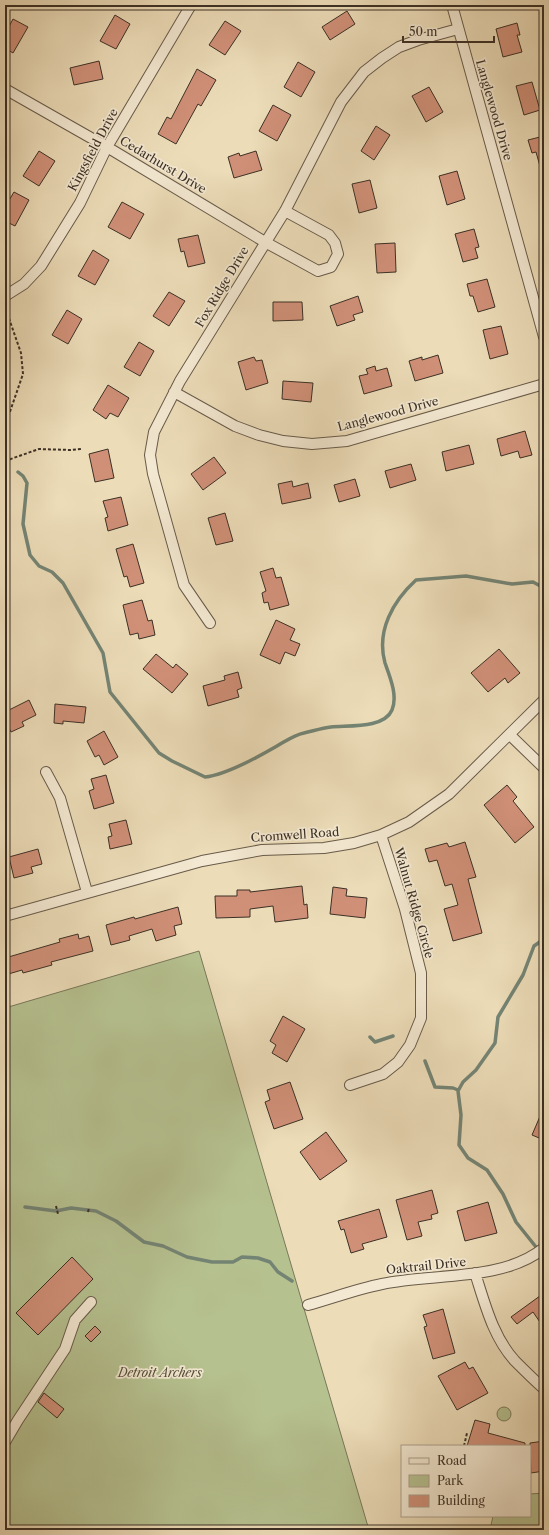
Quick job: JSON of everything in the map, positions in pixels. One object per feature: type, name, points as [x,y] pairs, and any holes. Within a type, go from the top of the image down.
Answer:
[{"type":"street","name":"Kingsfield Drive","points":[[5,296],[24,284],[41,266],[80,203],[107,147],[191,5]]},
{"type":"street","name":"Langlewood Drive","points":[[452,5],[544,337]]},
{"type":"street","name":"Fox Ridge Drive","points":[[210,623],[184,585],[153,474],[151,445],[154,432],[174,392],[285,211],[341,102],[364,72],[399,47],[458,29]]},
{"type":"street","name":"Cedarhurst Drive","points":[[5,88],[107,147],[265,242],[318,271],[331,267],[338,254],[336,243],[329,235],[285,211]]},
{"type":"street","name":"Langlewood Drive","points":[[174,392],[235,426],[259,435],[283,441],[312,444],[347,441],[544,384]]},
{"type":"street","name":"Cromwell Road","points":[[5,916],[202,861],[241,853],[324,848],[354,843],[381,835],[409,822],[449,794],[544,700]]},
{"type":"street","points":[[510,734],[544,768]]},
{"type":"street","points":[[46,772],[60,798],[87,892]]},
{"type":"street","name":"Walnut Ridge Circle","points":[[350,1085],[383,1074],[398,1062],[410,1045],[421,1018],[421,973],[405,909],[381,835]]},
{"type":"street","name":"Oaktrail Drive","points":[[308,1305],[381,1284],[426,1277],[475,1273],[500,1268],[520,1261],[544,1248]]},
{"type":"street","points":[[475,1273],[488,1315],[504,1345],[515,1360],[542,1387]]},
{"type":"street","points":[[5,1442],[66,1349],[75,1320],[91,1302]]},
{"type":"path","points":[[5,306],[21,353],[23,374],[5,426]]},
{"type":"path","points":[[5,461],[39,449],[81,449]]},
{"type":"path","points":[[56,1206],[58,1214]]},
{"type":"path","points":[[88,1212],[89,1208]]},
{"type":"path","points":[[464,1445],[467,1433]]},
{"type":"green space","name":"Detroit Archers","points":[[199,951],[369,1530],[5,1530],[5,1008]]},
{"type":"green space","points":[[501,1407],[507,1407],[511,1411],[511,1417],[507,1421],[501,1421],[497,1417],[497,1411]]},
{"type":"green space","points":[[544,1493],[544,1530],[490,1530],[493,1517],[531,1517],[531,1494]]},
{"type":"building","points":[[347,11],[355,24],[330,40],[322,27]]},
{"type":"building","points":[[115,15],[130,24],[116,49],[100,41]]},
{"type":"building","points":[[13,19],[28,27],[13,53],[5,48],[5,34]]},
{"type":"building","points":[[225,21],[241,31],[225,55],[209,45]]},
{"type":"building","points":[[517,23],[520,35],[517,35],[522,52],[503,57],[496,29]]},
{"type":"building","points":[[99,61],[103,79],[74,85],[70,68]]},
{"type":"building","points":[[298,62],[315,72],[301,97],[284,87]]},
{"type":"building","points":[[197,69],[216,80],[201,106],[198,104],[176,144],[158,134],[167,117],[171,119]]},
{"type":"building","points":[[532,82],[540,110],[524,115],[516,86]]},
{"type":"building","points":[[429,87],[443,112],[426,122],[412,96]]},
{"type":"building","points":[[273,105],[291,115],[277,141],[259,131]]},
{"type":"building","points":[[376,126],[390,135],[374,160],[361,151]]},
{"type":"building","points":[[544,136],[544,169],[541,170],[536,152],[532,153],[528,140]]},
{"type":"building","points":[[39,151],[55,161],[39,186],[23,176]]},
{"type":"building","points":[[256,151],[262,170],[234,178],[228,157],[239,153],[240,156]]},
{"type":"building","points":[[457,171],[465,199],[447,205],[439,176]]},
{"type":"building","points":[[370,180],[377,208],[359,213],[352,184]]},
{"type":"building","points":[[14,192],[29,200],[15,226],[5,221],[5,207]]},
{"type":"building","points":[[122,202],[144,214],[130,239],[108,227]]},
{"type":"building","points":[[474,229],[479,247],[475,248],[478,258],[463,262],[455,234]]},
{"type":"building","points":[[198,235],[205,263],[188,267],[184,251],[181,252],[178,239]]},
{"type":"building","points":[[395,243],[396,272],[377,273],[375,244]]},
{"type":"building","points":[[93,250],[109,260],[95,285],[78,276]]},
{"type":"building","points":[[487,279],[495,307],[478,312],[473,296],[470,296],[467,284]]},
{"type":"building","points":[[169,292],[185,301],[169,326],[153,316]]},
{"type":"building","points":[[358,296],[363,312],[353,315],[355,320],[337,326],[330,306]]},
{"type":"building","points":[[273,302],[302,302],[303,320],[273,321]]},
{"type":"building","points":[[67,310],[82,319],[68,344],[52,335]]},
{"type":"building","points":[[501,326],[508,354],[490,359],[483,330]]},
{"type":"building","points":[[139,342],[154,351],[140,376],[124,367]]},
{"type":"building","points":[[438,355],[443,373],[415,381],[409,361],[422,357],[422,360]]},
{"type":"building","points":[[254,357],[256,361],[262,360],[268,383],[246,390],[238,362]]},
{"type":"building","points":[[375,366],[376,371],[387,368],[392,386],[364,394],[359,376],[368,374],[366,369]]},
{"type":"building","points":[[283,381],[313,383],[311,402],[282,399]]},
{"type":"building","points":[[108,385],[129,398],[118,417],[110,413],[106,419],[93,410]]},
{"type":"building","points":[[525,431],[532,455],[520,458],[518,451],[501,456],[497,439]]},
{"type":"building","points":[[469,445],[474,464],[446,471],[442,452]]},
{"type":"building","points":[[108,449],[114,478],[95,482],[89,454]]},
{"type":"building","points":[[214,457],[226,473],[203,490],[191,474]]},
{"type":"building","points":[[411,464],[416,480],[390,488],[385,471]]},
{"type":"building","points":[[355,479],[360,496],[339,502],[334,485]]},
{"type":"building","points":[[292,481],[293,487],[308,483],[311,498],[282,504],[278,484]]},
{"type":"building","points":[[121,497],[128,525],[108,531],[105,518],[108,517],[103,501]]},
{"type":"building","points":[[225,513],[233,541],[216,545],[208,518]]},
{"type":"building","points":[[133,544],[144,583],[130,587],[127,576],[124,577],[116,549]]},
{"type":"building","points":[[273,568],[276,578],[281,577],[289,605],[270,610],[268,602],[264,603],[262,593],[266,591],[260,572]]},
{"type":"building","points":[[142,600],[148,621],[152,620],[155,635],[139,639],[138,633],[130,635],[123,605]]},
{"type":"building","points":[[276,620],[295,629],[290,640],[300,644],[295,656],[285,652],[280,664],[260,655]]},
{"type":"building","points":[[499,649],[520,673],[508,683],[505,678],[488,692],[471,673]]},
{"type":"building","points":[[156,654],[173,668],[176,664],[188,674],[172,693],[143,669]]},
{"type":"building","points":[[238,672],[242,688],[237,690],[239,697],[208,706],[203,686],[225,680],[224,676]]},
{"type":"building","points":[[29,700],[36,715],[22,722],[24,726],[11,732],[5,719],[5,712]]},
{"type":"building","points":[[55,704],[86,707],[84,723],[63,721],[63,724],[54,723]]},
{"type":"building","points":[[104,731],[118,757],[104,765],[99,755],[95,757],[87,741]]},
{"type":"building","points":[[106,775],[114,803],[94,809],[89,791],[94,789],[91,779]]},
{"type":"building","points":[[507,785],[517,797],[513,801],[534,827],[515,843],[484,805]]},
{"type":"building","points":[[126,820],[132,844],[110,849],[108,837],[112,836],[109,824]]},
{"type":"building","points":[[465,842],[476,877],[468,879],[482,933],[453,941],[444,909],[458,905],[452,884],[445,886],[437,860],[429,862],[425,849],[447,843],[449,847]]},
{"type":"building","points":[[38,849],[42,864],[31,867],[33,873],[14,878],[9,857]]},
{"type":"building","points":[[302,886],[304,905],[307,904],[308,918],[275,922],[273,906],[250,909],[250,917],[216,918],[215,896],[237,896],[237,890],[250,890],[250,892]]},
{"type":"building","points":[[333,887],[347,889],[346,896],[367,898],[365,918],[330,914]]},
{"type":"building","points":[[178,907],[182,924],[174,926],[176,935],[156,941],[152,929],[129,936],[130,940],[111,945],[106,925],[134,917],[135,919]]},
{"type":"building","points":[[78,934],[79,939],[89,936],[93,951],[51,962],[52,965],[23,973],[22,970],[5,975],[5,958],[60,942],[59,939]]},
{"type":"building","points":[[283,1016],[305,1029],[287,1062],[272,1053],[276,1045],[270,1041]]},
{"type":"building","points":[[290,1082],[303,1119],[274,1129],[265,1102],[270,1100],[267,1090]]},
{"type":"building","points":[[544,1107],[544,1140],[532,1135]]},
{"type":"building","points":[[326,1132],[347,1161],[320,1180],[300,1152]]},
{"type":"building","points":[[432,1190],[438,1213],[431,1215],[432,1219],[418,1222],[422,1236],[407,1240],[396,1200]]},
{"type":"building","points":[[488,1202],[497,1233],[465,1241],[457,1211]]},
{"type":"building","points":[[379,1209],[387,1237],[362,1244],[364,1249],[351,1253],[344,1229],[341,1230],[338,1221]]},
{"type":"building","points":[[72,1257],[93,1279],[38,1335],[16,1313]]},
{"type":"building","points":[[544,1293],[544,1328],[533,1312],[517,1324],[511,1317]]},
{"type":"building","points":[[443,1309],[455,1353],[433,1359],[424,1327],[427,1326],[423,1315]]},
{"type":"building","points":[[95,1326],[101,1332],[91,1342],[85,1336]]},
{"type":"building","points":[[465,1362],[469,1369],[473,1367],[488,1393],[457,1410],[438,1376]]},
{"type":"building","points":[[44,1393],[64,1409],[57,1418],[38,1402]]},
{"type":"building","points":[[475,1420],[490,1424],[488,1433],[525,1443],[525,1445],[467,1445]]},
{"type":"building","points":[[544,1441],[544,1471],[531,1473],[530,1443]]},
{"type":"waterway","points":[[18,472],[23,476],[27,483],[23,524],[30,555],[39,566],[52,572],[63,583],[103,653],[110,692],[159,753],[205,777],[213,776],[242,765],[300,734],[328,727],[364,725],[373,723],[388,716],[394,705],[394,693],[383,651],[385,628],[388,617],[400,597],[416,580],[466,576],[512,584],[533,582],[544,588]]},
{"type":"waterway","points":[[544,939],[534,946],[523,975],[498,1017],[495,1043],[476,1070],[463,1082],[458,1091],[461,1115],[459,1145],[468,1158],[487,1170],[503,1194],[516,1222],[544,1257]]},
{"type":"waterway","points":[[370,1037],[375,1042],[393,1036]]},
{"type":"waterway","points":[[425,1061],[435,1087],[453,1088],[458,1090]]},
{"type":"waterway","points":[[25,1207],[56,1211],[71,1208],[96,1211],[116,1221],[144,1242],[163,1246],[187,1257],[212,1262],[233,1262],[242,1257],[258,1258],[270,1262],[278,1272],[292,1281]]}]
